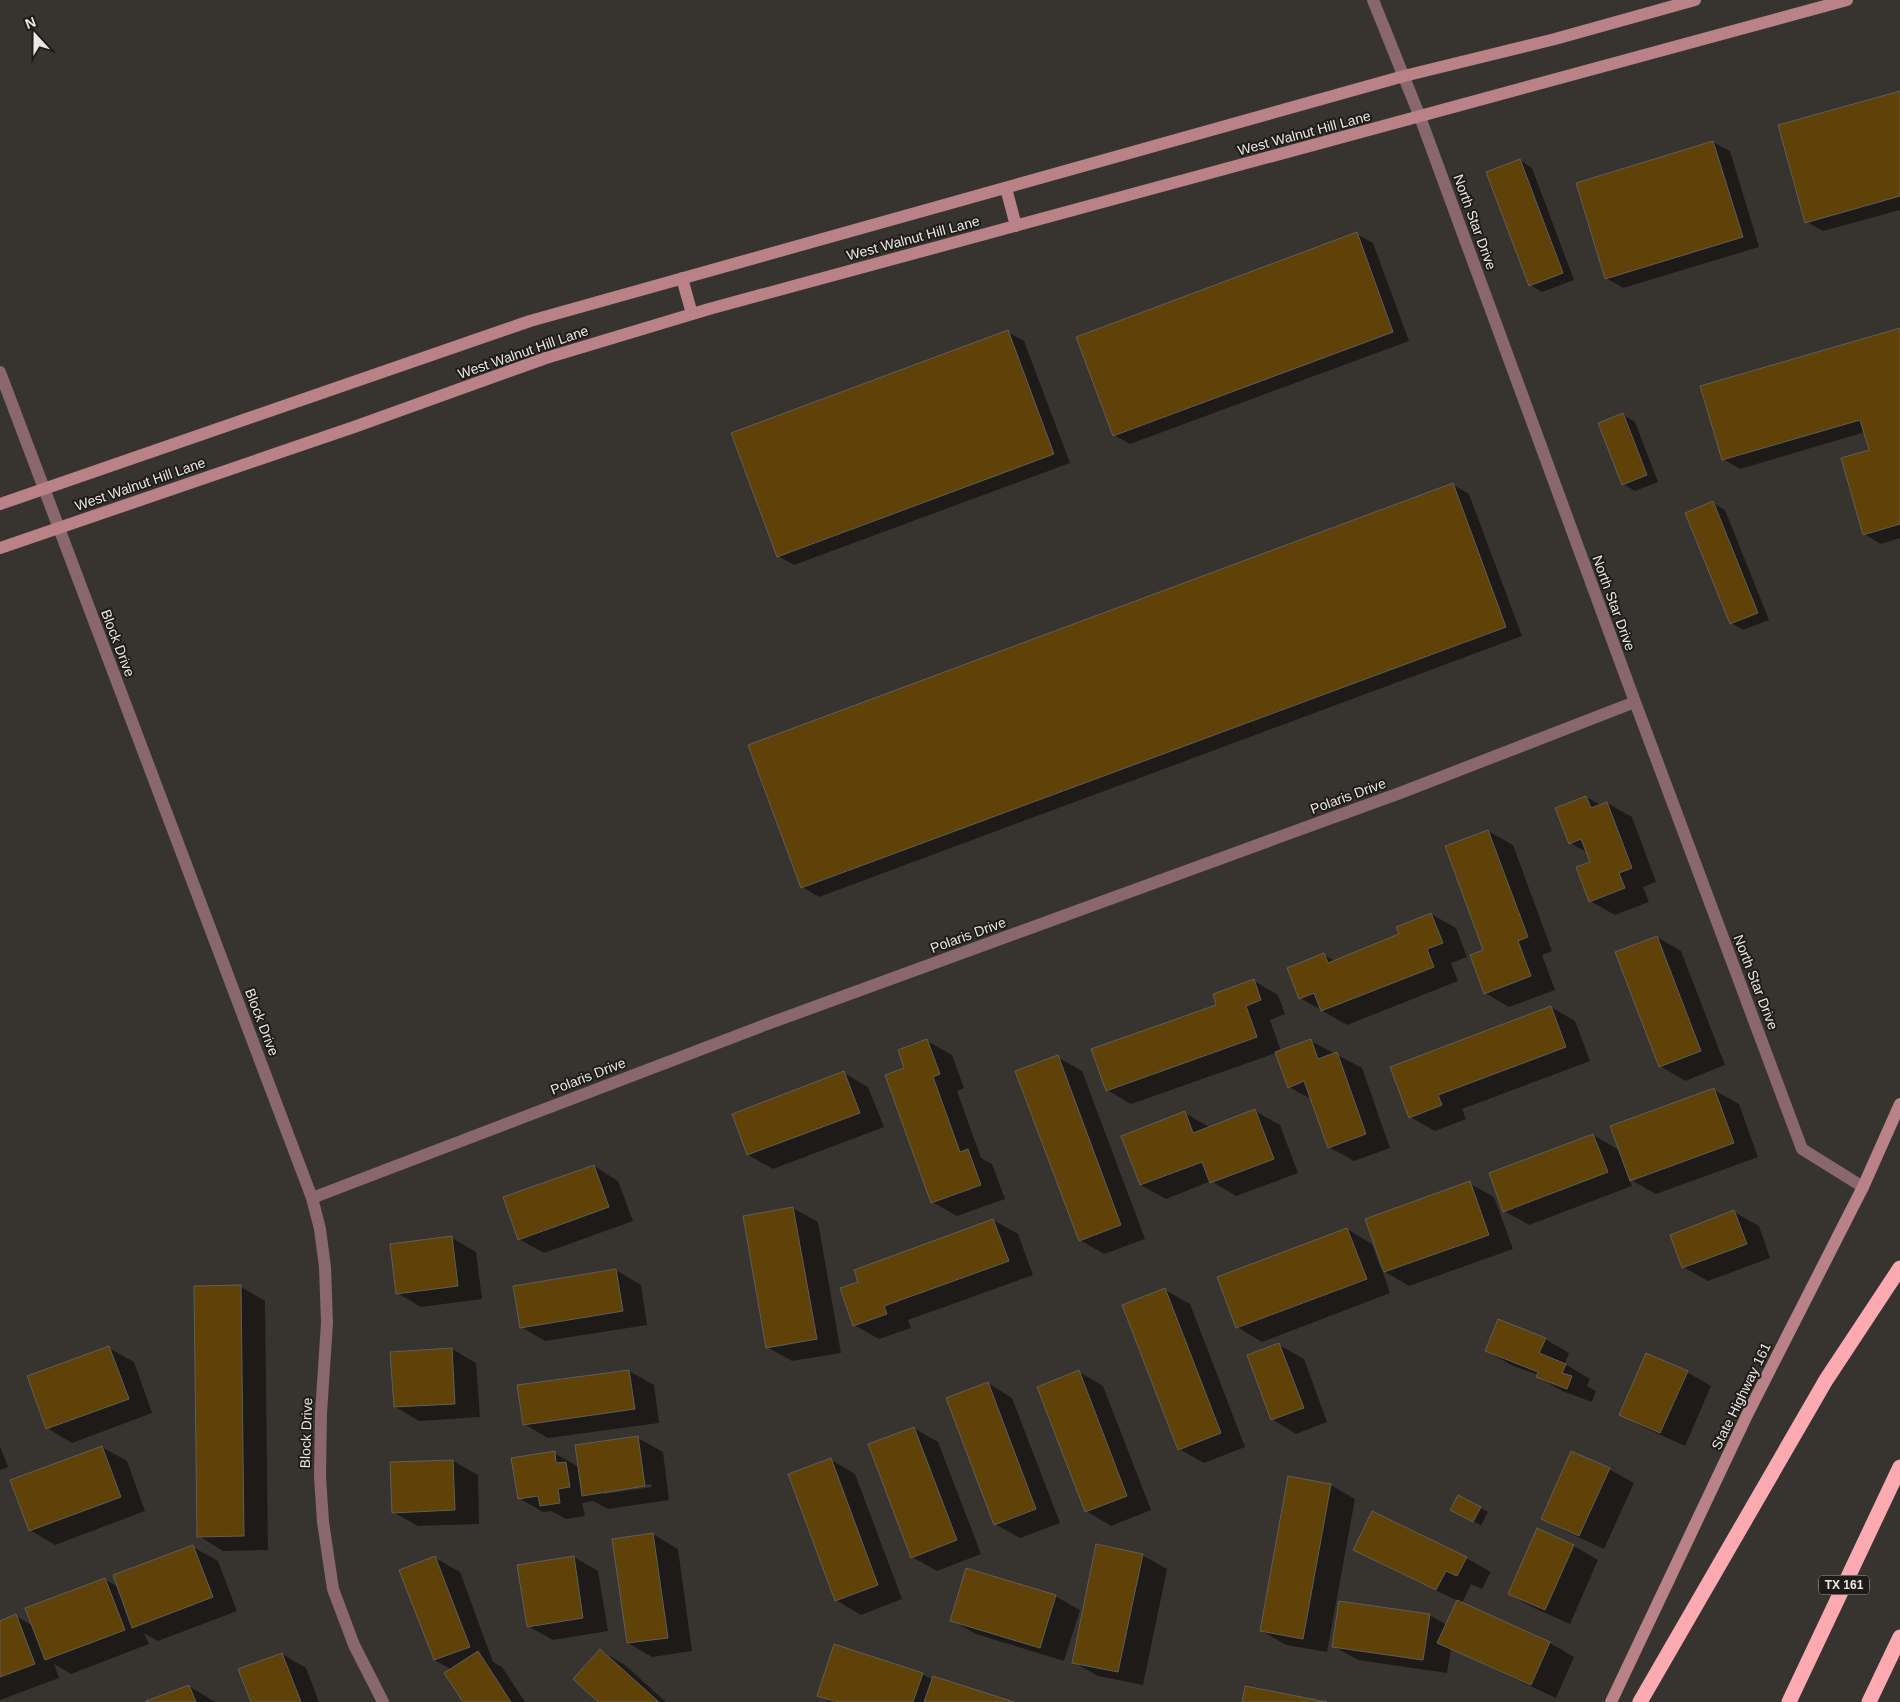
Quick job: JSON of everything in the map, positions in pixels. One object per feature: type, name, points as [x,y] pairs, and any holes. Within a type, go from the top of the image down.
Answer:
[{"type":"highway","points":[[1640,1702],[1821,1388],[1900,1268]]},
{"type":"highway","name":"TX 161","points":[[1789,1702],[1900,1467]]},
{"type":"highway","points":[[1869,1702],[1900,1637]]},
{"type":"main road","name":"West Walnut Hill Lane","points":[[0,504],[374,373],[530,321],[1404,76],[1555,39],[1695,0]]},
{"type":"main road","name":"West Walnut Hill Lane","points":[[0,548],[354,428],[546,358],[692,314],[1846,0]]},
{"type":"main road","points":[[1006,188],[1016,226]]},
{"type":"main road","points":[[682,278],[692,314]]},
{"type":"main road","name":"State Highway 161","points":[[1611,1702],[1747,1415],[1863,1187],[1900,1104]]},
{"type":"street","name":"North Star Drive","points":[[1373,0],[1420,117],[1634,702],[1802,1149],[1863,1187]]},
{"type":"street","name":"Block Drive","points":[[0,372],[312,1198],[320,1229],[325,1267],[327,1322],[321,1413],[320,1477],[323,1522],[333,1589],[354,1645],[383,1702]]},
{"type":"street","name":"Polaris Drive","points":[[312,1198],[762,1026],[1400,793],[1634,702]]},
{"type":"building","points":[[1900,91],[1900,196],[1805,223],[1778,125]]},
{"type":"building","points":[[1713,141],[1743,237],[1605,279],[1576,183]]},
{"type":"building","points":[[1520,159],[1563,273],[1529,286],[1486,172]]},
{"type":"building","points":[[1357,232],[1393,332],[1113,436],[1076,337]]},
{"type":"building","points":[[1900,328],[1900,524],[1863,535],[1841,458],[1869,450],[1860,420],[1722,460],[1700,386]]},
{"type":"building","points":[[1008,330],[1054,454],[777,557],[731,433]]},
{"type":"building","points":[[1623,413],[1647,475],[1622,485],[1598,423]]},
{"type":"building","points":[[1453,483],[1506,627],[801,888],[748,745]]},
{"type":"building","points":[[1713,501],[1758,613],[1730,624],[1685,513]]},
{"type":"building","points":[[1586,796],[1591,808],[1607,802],[1632,868],[1619,873],[1625,888],[1589,902],[1576,867],[1590,862],[1581,839],[1569,844],[1555,808]]},
{"type":"building","points":[[1488,830],[1528,937],[1518,941],[1531,976],[1484,994],[1470,955],[1483,950],[1445,846]]},
{"type":"building","points":[[1431,913],[1443,943],[1427,949],[1434,967],[1321,1011],[1314,993],[1299,999],[1287,968],[1324,953],[1328,963],[1399,934],[1396,927]]},
{"type":"building","points":[[1657,936],[1701,1051],[1659,1067],[1615,952]]},
{"type":"building","points":[[1254,979],[1261,1000],[1246,1006],[1257,1037],[1106,1091],[1091,1049],[1216,1005],[1213,994]]},
{"type":"building","points":[[1551,1006],[1566,1047],[1438,1095],[1442,1105],[1409,1118],[1390,1067]]},
{"type":"building","points":[[927,1039],[940,1074],[933,1077],[960,1152],[968,1149],[981,1185],[931,1203],[885,1075],[904,1068],[898,1050]]},
{"type":"building","points":[[1311,1039],[1318,1059],[1337,1052],[1366,1134],[1328,1148],[1304,1081],[1288,1088],[1275,1052]]},
{"type":"building","points":[[1058,1055],[1121,1225],[1079,1241],[1015,1071]]},
{"type":"building","points":[[844,1071],[860,1113],[747,1155],[732,1114]]},
{"type":"building","points":[[1714,1088],[1734,1143],[1630,1181],[1610,1126]]},
{"type":"building","points":[[1255,1109],[1274,1159],[1210,1183],[1202,1162],[1140,1185],[1121,1136],[1185,1111],[1193,1133]]},
{"type":"building","points":[[1593,1134],[1608,1172],[1503,1212],[1489,1173]]},
{"type":"building","points":[[594,1165],[609,1207],[518,1240],[503,1197]]},
{"type":"building","points":[[1470,1181],[1489,1235],[1384,1272],[1365,1219]]},
{"type":"building","points":[[793,1207],[817,1339],[766,1348],[743,1216]]},
{"type":"building","points":[[1734,1210],[1747,1244],[1682,1268],[1670,1235]]},
{"type":"building","points":[[993,1219],[1009,1261],[884,1306],[887,1314],[853,1326],[840,1288],[858,1282],[854,1270]]},
{"type":"building","points":[[1347,1228],[1367,1279],[1236,1328],[1217,1277]]},
{"type":"building","points":[[452,1236],[458,1286],[396,1294],[390,1244]]},
{"type":"building","points":[[616,1269],[623,1311],[520,1328],[513,1286]]},
{"type":"building","points":[[241,1285],[244,1536],[197,1537],[194,1286]]},
{"type":"building","points":[[1165,1288],[1221,1433],[1178,1450],[1122,1305]]},
{"type":"building","points":[[1498,1319],[1546,1338],[1539,1353],[1566,1364],[1562,1373],[1572,1376],[1567,1389],[1536,1377],[1538,1372],[1485,1351]]},
{"type":"building","points":[[1279,1343],[1304,1408],[1271,1420],[1247,1355]]},
{"type":"building","points":[[109,1346],[129,1399],[46,1429],[27,1376]]},
{"type":"building","points":[[452,1348],[455,1404],[394,1407],[390,1352]]},
{"type":"building","points":[[1646,1353],[1688,1371],[1660,1433],[1619,1415]]},
{"type":"building","points":[[629,1370],[635,1409],[523,1425],[517,1385]]},
{"type":"building","points":[[1079,1370],[1127,1496],[1085,1512],[1037,1387]]},
{"type":"building","points":[[988,1382],[1036,1509],[994,1525],[946,1398]]},
{"type":"building","points":[[914,1427],[957,1540],[911,1558],[868,1444]]},
{"type":"building","points":[[638,1436],[645,1486],[582,1496],[575,1445]]},
{"type":"building","points":[[102,1446],[121,1497],[29,1531],[10,1480]]},
{"type":"building","points":[[555,1451],[556,1463],[566,1462],[570,1487],[558,1489],[560,1503],[540,1506],[538,1496],[518,1499],[511,1458]]},
{"type":"building","points":[[1571,1451],[1610,1468],[1579,1536],[1541,1519]]},
{"type":"building","points":[[831,1458],[878,1585],[835,1601],[788,1474]]},
{"type":"building","points":[[453,1460],[455,1510],[392,1513],[390,1462]]},
{"type":"building","points":[[1288,1476],[1331,1484],[1303,1639],[1260,1631]]},
{"type":"building","points":[[1458,1495],[1481,1507],[1473,1522],[1450,1510]]},
{"type":"building","points":[[1372,1511],[1467,1557],[1457,1576],[1446,1571],[1436,1590],[1353,1550]]},
{"type":"building","points":[[1537,1528],[1574,1545],[1545,1610],[1508,1594]]},
{"type":"building","points":[[653,1533],[668,1638],[627,1643],[612,1539]]},
{"type":"building","points":[[1096,1544],[1143,1554],[1118,1672],[1072,1663]]},
{"type":"building","points":[[193,1545],[213,1597],[132,1628],[113,1575]]},
{"type":"building","points":[[435,1556],[470,1647],[434,1660],[399,1570]]},
{"type":"building","points":[[574,1556],[583,1618],[527,1627],[517,1565]]},
{"type":"building","points":[[966,1568],[1056,1595],[1040,1648],[950,1621]]},
{"type":"building","points":[[105,1578],[125,1630],[45,1660],[25,1608]]},
{"type":"building","points":[[1457,1600],[1550,1642],[1531,1685],[1437,1643]]},
{"type":"building","points":[[1339,1601],[1430,1614],[1423,1660],[1332,1647]]},
{"type":"building","points":[[16,1614],[35,1664],[0,1677],[0,1621]]},
{"type":"building","points":[[834,1644],[923,1673],[913,1702],[837,1702],[817,1696]]},
{"type":"building","points":[[600,1649],[659,1702],[598,1702],[573,1679]]},
{"type":"building","points":[[478,1651],[511,1702],[463,1702],[444,1673]]},
{"type":"building","points":[[282,1653],[301,1702],[251,1702],[238,1669]]},
{"type":"building","points":[[933,1676],[1014,1702],[924,1702]]},
{"type":"building","points":[[189,1685],[196,1702],[146,1702],[146,1701]]},
{"type":"building","points":[[1245,1686],[1327,1702],[1242,1702]]}]
